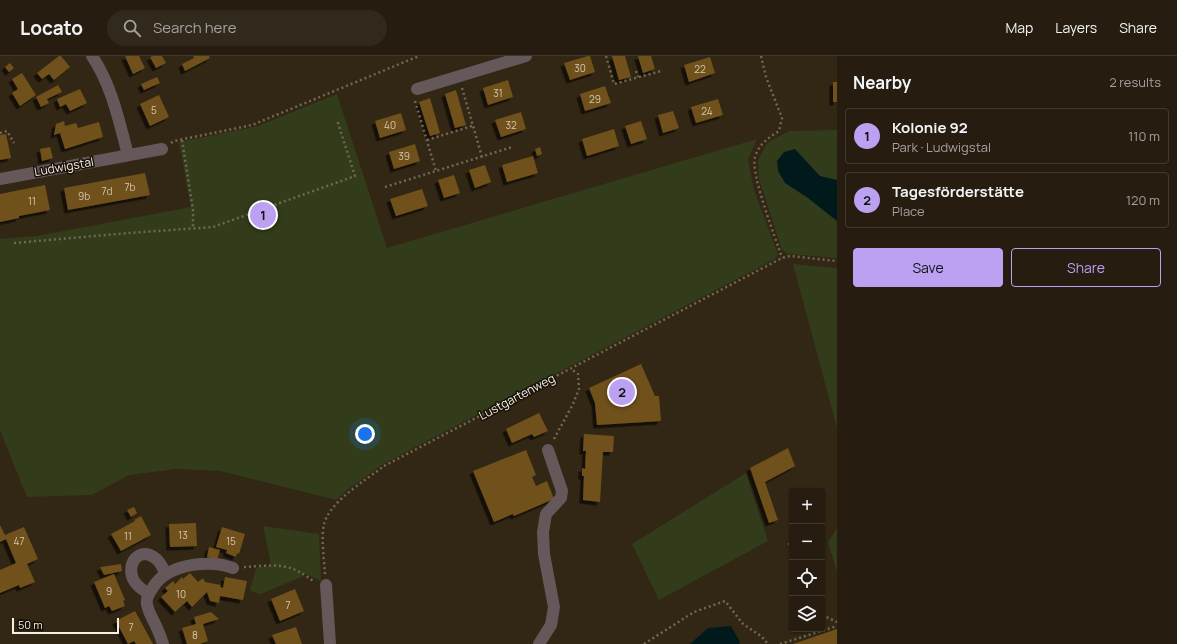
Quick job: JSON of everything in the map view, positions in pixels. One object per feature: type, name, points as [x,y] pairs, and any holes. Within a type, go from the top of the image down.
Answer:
[{"type":"street","points":[[92,56],[100,69],[117,112],[128,155]]},
{"type":"street","points":[[417,89],[526,56]]},
{"type":"street","name":"Ludwigstal","points":[[0,179],[162,149]]},
{"type":"street","points":[[539,644],[551,625],[554,607],[544,554],[543,532],[546,514],[561,498],[562,491],[548,450]]},
{"type":"street","points":[[149,594],[139,587],[133,580],[130,570],[132,561],[140,555],[147,554],[155,558],[162,565],[165,574]]},
{"type":"street","points":[[163,644],[150,615],[147,602],[155,582],[165,574],[178,568],[198,564],[216,564],[233,568]]},
{"type":"street","points":[[326,585],[330,644]]},
{"type":"path","points":[[193,229],[193,210],[182,140],[252,125],[419,56]]},
{"type":"path","points":[[606,56],[614,84],[661,71]]},
{"type":"path","points":[[761,56],[766,77],[782,118],[779,131],[764,141],[755,158],[756,180],[782,258]]},
{"type":"path","points":[[636,71],[638,77]]},
{"type":"path","points":[[458,76],[482,157]]},
{"type":"path","points":[[417,89],[414,99],[436,171]]},
{"type":"path","points":[[14,243],[213,227],[355,176],[337,120]]},
{"type":"path","points":[[427,140],[472,126]]},
{"type":"path","points":[[0,133],[7,131],[14,143]]},
{"type":"path","points":[[384,187],[512,148]]},
{"type":"path","name":"Lustgartenweg","points":[[326,585],[323,536],[324,524],[329,511],[339,500],[384,466],[782,258],[790,256],[837,261]]},
{"type":"path","points":[[548,450],[573,404],[579,389],[578,374],[570,369]]},
{"type":"path","points":[[233,568],[278,565],[301,572],[319,584],[326,585]]},
{"type":"path","points":[[644,644],[694,612],[725,601],[743,624],[761,636],[768,644]]},
{"type":"path","points":[[825,616],[837,622]]},
{"type":"path","points":[[780,644],[837,626]]},
{"type":"green space","points":[[337,94],[387,248],[757,139],[748,160],[754,190],[778,254],[775,259],[383,464],[347,490],[336,500],[220,471],[176,469],[129,475],[92,495],[27,497],[0,430],[0,239],[37,236],[191,207],[179,142],[258,126]]},
{"type":"green space","points":[[837,130],[837,258],[788,254],[782,250],[759,179],[758,160],[767,143],[789,131]]},
{"type":"green space","points":[[793,264],[837,268],[837,428]]},
{"type":"green space","points":[[746,473],[768,541],[659,600],[632,544]]},
{"type":"green space","points":[[263,526],[319,534],[321,581],[304,573],[301,577],[261,594],[250,591],[256,568],[271,565]]},
{"type":"green space","points":[[837,528],[837,572],[828,542]]},
{"type":"water","points":[[795,149],[820,176],[837,180],[837,221],[808,198],[785,183],[778,171],[777,161],[784,152]]},
{"type":"water","points":[[731,626],[740,642],[739,644],[690,644],[708,628]]},
{"type":"building","points":[[61,56],[70,67],[54,80],[49,74],[42,79],[37,73]]},
{"type":"building","points":[[125,56],[139,56],[145,68],[133,74]]},
{"type":"building","points":[[162,56],[166,63],[156,68],[150,57]]},
{"type":"building","points":[[193,56],[209,56],[210,58],[185,71],[182,64],[194,58]]},
{"type":"building","points":[[590,56],[595,72],[570,80],[564,63]]},
{"type":"building","points":[[612,56],[625,56],[631,77],[619,80]]},
{"type":"building","points":[[638,56],[651,56],[655,69],[643,73]]},
{"type":"building","points":[[710,57],[715,73],[689,82],[684,65]]},
{"type":"building","points":[[10,63],[14,68],[9,72],[5,67]]},
{"type":"building","points":[[22,73],[36,95],[20,106],[12,93],[18,89],[12,79]]},
{"type":"building","points":[[157,77],[160,83],[144,90],[141,84]]},
{"type":"building","points":[[508,80],[513,97],[488,105],[483,88]]},
{"type":"building","points":[[833,82],[837,82],[837,102],[833,102]]},
{"type":"building","points":[[58,85],[62,92],[47,99],[49,103],[41,107],[36,97]]},
{"type":"building","points":[[605,86],[611,103],[585,111],[580,94]]},
{"type":"building","points":[[80,89],[87,103],[70,111],[66,104],[60,107],[57,99]]},
{"type":"building","points":[[456,90],[466,125],[455,128],[445,94]]},
{"type":"building","points":[[159,95],[169,117],[150,126],[140,104]]},
{"type":"building","points":[[430,98],[440,133],[430,136],[419,102]]},
{"type":"building","points":[[718,99],[723,115],[696,123],[691,107]]},
{"type":"building","points":[[673,111],[679,128],[663,133],[658,115]]},
{"type":"building","points":[[521,112],[526,129],[501,137],[495,120]]},
{"type":"building","points":[[401,113],[406,130],[380,138],[375,121]]},
{"type":"building","points":[[64,121],[65,126],[76,123],[78,128],[99,122],[103,137],[65,149],[60,133],[54,135],[56,124]]},
{"type":"building","points":[[641,121],[647,139],[631,144],[625,126]]},
{"type":"building","points":[[614,129],[619,146],[587,156],[582,139]]},
{"type":"building","points":[[6,134],[11,158],[0,160],[0,135]]},
{"type":"building","points":[[415,144],[420,161],[394,169],[389,152]]},
{"type":"building","points":[[50,147],[53,158],[42,161],[40,149]]},
{"type":"building","points":[[540,147],[542,154],[537,156],[535,149]]},
{"type":"building","points":[[533,156],[538,173],[507,182],[502,165]]},
{"type":"building","points":[[485,165],[491,182],[475,188],[469,170]]},
{"type":"building","points":[[145,173],[150,195],[68,210],[64,188]]},
{"type":"building","points":[[454,175],[460,193],[444,198],[438,180]]},
{"type":"building","points":[[45,185],[50,210],[19,216],[19,218],[0,222],[0,194]]},
{"type":"building","points":[[422,189],[428,206],[396,216],[390,199]]},
{"type":"building","points":[[641,364],[655,396],[659,396],[661,421],[597,425],[595,403],[589,388]]},
{"type":"building","points":[[539,413],[548,431],[534,437],[532,434],[512,443],[506,429]]},
{"type":"building","points":[[584,434],[614,436],[613,452],[603,452],[600,502],[583,500],[584,476],[582,476],[582,468],[585,469],[586,451],[583,451]]},
{"type":"building","points":[[788,448],[795,466],[765,482],[778,520],[769,523],[750,468]]},
{"type":"building","points":[[526,450],[536,475],[532,477],[536,486],[547,481],[554,499],[514,516],[513,514],[494,522],[473,471]]},
{"type":"building","points":[[134,507],[137,513],[131,517],[127,510]]},
{"type":"building","points":[[141,516],[151,535],[121,551],[111,534],[135,521],[134,520]]},
{"type":"building","points":[[196,523],[197,546],[170,547],[169,524]]},
{"type":"building","points":[[0,525],[5,535],[24,527],[38,559],[27,564],[35,582],[20,588],[19,585],[0,593],[0,570],[16,563],[6,539],[0,542]]},
{"type":"building","points":[[222,527],[245,534],[239,554],[237,553],[236,557],[226,553],[227,550],[216,547]]},
{"type":"building","points":[[209,547],[220,550],[217,560],[207,557]]},
{"type":"building","points":[[121,564],[122,571],[104,575],[100,567]]},
{"type":"building","points":[[190,573],[198,582],[203,578],[205,582],[221,585],[220,587],[223,588],[225,577],[247,581],[243,600],[220,596],[219,603],[210,601],[207,592],[192,607],[187,601],[175,612],[161,597],[168,591],[165,588],[173,581],[175,584],[182,577],[183,579]]},
{"type":"building","points":[[114,574],[125,600],[123,601],[125,606],[112,611],[109,606],[105,608],[94,582]]},
{"type":"building","points":[[295,589],[304,611],[280,621],[271,599]]},
{"type":"building","points":[[135,611],[153,644],[136,644],[134,641],[128,644],[116,621]]},
{"type":"building","points":[[211,612],[219,619],[203,624],[208,641],[200,644],[187,644],[182,628],[196,624],[194,617]]},
{"type":"building","points":[[296,627],[302,644],[276,644],[272,635]]},
{"type":"building","points":[[837,629],[837,644],[793,644]]},
{"type":"place","name":"Kolonie 92","points":[[263,215]]},
{"type":"place","name":"Tagesförderstätte","points":[[622,392]]}]
